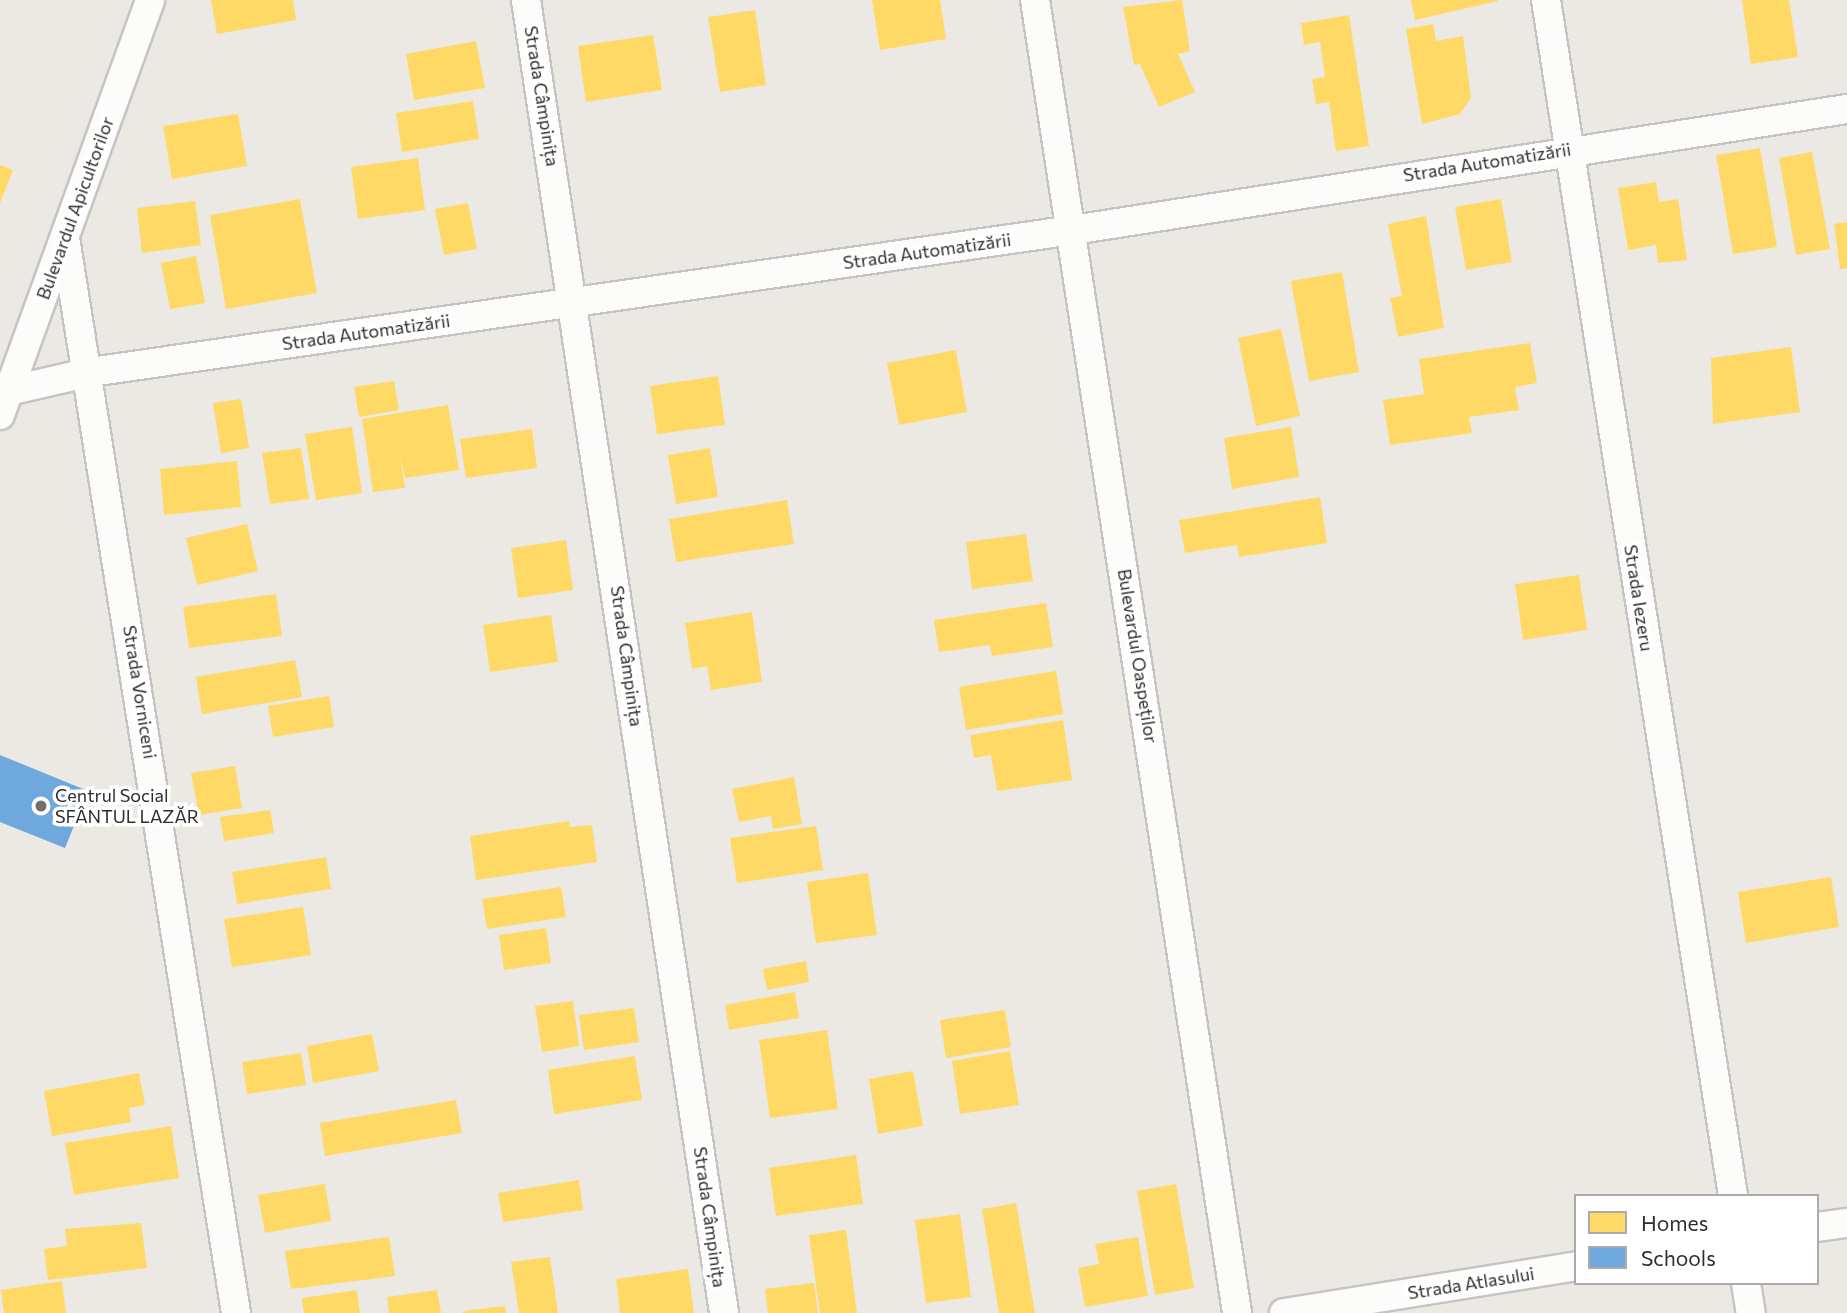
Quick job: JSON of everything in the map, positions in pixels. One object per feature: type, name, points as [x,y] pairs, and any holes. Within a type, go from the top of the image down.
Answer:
[{"type":"street","name":"Bulevardul Apicultorilor","points":[[4,403],[150,0]]},
{"type":"street","name":"Strada Câmpinița","points":[[526,0],[575,302],[724,1313]]},
{"type":"street","name":"Bulevardul Oaspeților","points":[[1035,0],[1073,230],[1237,1313]]},
{"type":"street","name":"Strada Iezeru","points":[[1546,0],[1733,1194]]},
{"type":"street","name":"Strada Automatizării","points":[[4,403],[91,372],[1073,230],[1569,148],[1847,109]]},
{"type":"street","name":"Strada Vorniceni","points":[[65,238],[91,372],[236,1313]]},
{"type":"street","points":[[1819,1227],[1847,1223]]},
{"type":"street","name":"Strada Atlasului","points":[[1284,1313],[1574,1266]]},
{"type":"street","points":[[1746,1285],[1751,1313]]},
{"type":"building: Homes","points":[[211,0],[293,0],[296,20],[217,34]]},
{"type":"building: Homes","points":[[872,0],[940,0],[946,39],[880,50]]},
{"type":"building: Homes","points":[[1182,0],[1190,51],[1178,54],[1195,92],[1159,107],[1140,64],[1134,65],[1123,7]]},
{"type":"building: Homes","points":[[1411,0],[1498,0],[1498,1],[1415,20]]},
{"type":"building: Homes","points":[[1742,0],[1789,0],[1798,57],[1751,64]]},
{"type":"building: Homes","points":[[755,10],[766,85],[720,92],[708,17]]},
{"type":"building: Homes","points":[[1349,15],[1369,146],[1336,151],[1329,102],[1316,104],[1312,79],[1325,77],[1320,42],[1304,45],[1301,23]]},
{"type":"building: Homes","points":[[1433,24],[1436,41],[1463,36],[1471,98],[1460,114],[1422,124],[1406,29]]},
{"type":"building: Homes","points":[[653,35],[662,90],[586,102],[578,46]]},
{"type":"building: Homes","points":[[476,41],[485,88],[414,100],[406,54]]},
{"type":"building: Homes","points":[[473,101],[479,139],[402,152],[396,113]]},
{"type":"building: Homes","points":[[238,114],[247,166],[172,179],[163,126]]},
{"type":"building: Homes","points":[[1760,148],[1777,247],[1733,254],[1716,155]]},
{"type":"building: Homes","points":[[1812,152],[1830,249],[1796,255],[1779,158]]},
{"type":"building: Homes","points":[[418,158],[425,210],[358,219],[351,167]]},
{"type":"building: Homes","points":[[0,165],[13,170],[0,203]]},
{"type":"building: Homes","points":[[1656,182],[1659,202],[1678,199],[1687,260],[1658,263],[1656,245],[1628,250],[1618,188]]},
{"type":"building: Homes","points":[[300,199],[317,293],[226,309],[210,215]]},
{"type":"building: Homes","points":[[1501,199],[1512,262],[1466,270],[1455,207]]},
{"type":"building: Homes","points":[[195,201],[201,245],[142,253],[137,208]]},
{"type":"building: Homes","points":[[468,203],[477,249],[444,255],[435,209]]},
{"type":"building: Homes","points":[[1426,216],[1444,328],[1398,337],[1390,298],[1402,296],[1388,224]]},
{"type":"building: Homes","points":[[1847,222],[1847,268],[1840,269],[1834,224]]},
{"type":"building: Homes","points":[[196,256],[205,303],[170,309],[161,263]]},
{"type":"building: Homes","points":[[1342,272],[1359,372],[1309,381],[1291,281]]},
{"type":"building: Homes","points":[[1281,329],[1300,416],[1256,426],[1238,338]]},
{"type":"building: Homes","points":[[1530,343],[1537,383],[1515,387],[1519,410],[1469,417],[1472,433],[1390,445],[1383,400],[1424,394],[1419,359]]},
{"type":"building: Homes","points":[[1791,347],[1800,412],[1713,424],[1711,358]]},
{"type":"building: Homes","points":[[956,350],[967,412],[899,425],[887,363]]},
{"type":"building: Homes","points":[[718,376],[725,425],[657,434],[650,386]]},
{"type":"building: Homes","points":[[394,381],[399,410],[359,417],[354,387]]},
{"type":"building: Homes","points":[[241,399],[249,448],[221,453],[213,403]]},
{"type":"building: Homes","points":[[448,405],[459,470],[405,478],[400,456],[405,488],[373,492],[362,419]]},
{"type":"building: Homes","points":[[352,427],[362,493],[316,500],[305,434]]},
{"type":"building: Homes","points":[[1291,427],[1299,477],[1232,489],[1224,438]]},
{"type":"building: Homes","points":[[532,429],[537,468],[466,478],[460,439]]},
{"type":"building: Homes","points":[[301,448],[309,499],[270,504],[262,453]]},
{"type":"building: Homes","points":[[710,448],[718,497],[676,504],[668,455]]},
{"type":"building: Homes","points":[[237,461],[241,507],[164,515],[160,469]]},
{"type":"building: Homes","points":[[1320,497],[1327,543],[1239,557],[1237,545],[1185,553],[1179,520]]},
{"type":"building: Homes","points":[[787,500],[794,544],[676,562],[669,519]]},
{"type":"building: Homes","points":[[247,524],[258,571],[197,585],[186,538]]},
{"type":"building: Homes","points":[[1026,534],[1033,581],[972,589],[966,542]]},
{"type":"building: Homes","points":[[566,540],[573,590],[518,598],[511,548]]},
{"type":"building: Homes","points":[[1579,575],[1587,630],[1523,640],[1515,584]]},
{"type":"building: Homes","points":[[276,594],[282,636],[189,648],[183,607]]},
{"type":"building: Homes","points":[[1046,603],[1053,647],[992,656],[990,645],[939,652],[934,620]]},
{"type":"building: Homes","points":[[752,612],[762,682],[711,690],[707,666],[692,669],[685,623]]},
{"type":"building: Homes","points":[[551,615],[558,662],[490,672],[483,625]]},
{"type":"building: Homes","points":[[295,660],[302,697],[202,714],[196,677]]},
{"type":"building: Homes","points":[[1056,671],[1063,714],[966,730],[959,687]]},
{"type":"building: Homes","points":[[329,696],[334,727],[273,737],[268,706]]},
{"type":"building: Homes","points":[[1063,720],[1072,780],[997,791],[991,755],[974,758],[970,735]]},
{"type":"building: Homes","points":[[235,766],[242,808],[199,815],[191,773]]},
{"type":"building: Homes","points":[[794,777],[802,824],[773,829],[771,816],[739,822],[732,789]]},
{"type":"building: Homes","points":[[270,810],[274,833],[224,841],[220,817]]},
{"type":"building: Homes","points":[[569,821],[570,827],[592,825],[597,862],[476,880],[470,836]]},
{"type":"building: Homes","points":[[816,826],[823,870],[737,883],[730,838]]},
{"type":"building: Homes","points":[[326,857],[331,889],[237,904],[232,872]]},
{"type":"building: Homes","points":[[868,873],[877,935],[816,943],[807,882]]},
{"type":"building: Homes","points":[[1831,877],[1839,927],[1746,943],[1738,892]]},
{"type":"building: Homes","points":[[561,887],[566,917],[487,929],[482,899]]},
{"type":"building: Homes","points":[[303,907],[311,955],[232,967],[224,919]]},
{"type":"building: Homes","points":[[546,928],[551,963],[504,970],[499,935]]},
{"type":"building: Homes","points":[[806,961],[809,982],[767,990],[763,969]]},
{"type":"building: Homes","points":[[795,992],[799,1018],[729,1030],[725,1005]]},
{"type":"building: Homes","points":[[573,1001],[579,1046],[542,1052],[535,1006]]},
{"type":"building: Homes","points":[[634,1008],[639,1042],[584,1050],[579,1015]]},
{"type":"building: Homes","points":[[1005,1010],[1011,1047],[946,1058],[940,1020]]},
{"type":"building: Homes","points":[[827,1030],[838,1109],[770,1118],[759,1040]]},
{"type":"building: Homes","points":[[372,1034],[379,1071],[313,1083],[307,1046]]},
{"type":"building: Homes","points":[[1010,1051],[1019,1105],[960,1114],[952,1061]]},
{"type":"building: Homes","points":[[301,1053],[306,1085],[247,1094],[242,1062]]},
{"type":"building: Homes","points":[[635,1056],[642,1100],[554,1114],[548,1070]]},
{"type":"building: Homes","points":[[913,1071],[923,1126],[878,1134],[869,1079]]},
{"type":"building: Homes","points":[[139,1073],[145,1105],[129,1108],[131,1122],[52,1136],[44,1091]]},
{"type":"building: Homes","points":[[456,1100],[462,1133],[325,1156],[320,1123]]},
{"type":"building: Homes","points":[[171,1126],[179,1178],[74,1195],[65,1143]]},
{"type":"building: Homes","points":[[856,1155],[863,1204],[776,1216],[769,1168]]},
{"type":"building: Homes","points":[[579,1180],[583,1210],[503,1222],[498,1193]]},
{"type":"building: Homes","points":[[325,1184],[331,1221],[265,1233],[258,1195]]},
{"type":"building: Homes","points":[[1176,1184],[1194,1288],[1155,1295],[1137,1191]]},
{"type":"building: Homes","points":[[1016,1203],[1035,1313],[999,1313],[982,1209]]},
{"type":"building: Homes","points":[[960,1214],[971,1297],[926,1303],[915,1220]]},
{"type":"building: Homes","points":[[141,1223],[147,1268],[48,1280],[44,1249],[67,1246],[65,1229]]},
{"type":"building: Homes","points":[[846,1230],[857,1313],[820,1313],[809,1235]]},
{"type":"building: Homes","points":[[389,1237],[395,1276],[291,1289],[285,1251]]},
{"type":"building: Homes","points":[[1138,1237],[1148,1296],[1085,1307],[1078,1268],[1099,1264],[1095,1244]]},
{"type":"building: Homes","points":[[550,1257],[558,1313],[519,1313],[511,1262]]},
{"type":"building: Homes","points":[[688,1269],[694,1313],[620,1313],[616,1279]]},
{"type":"building: Homes","points":[[62,1281],[66,1313],[4,1313],[1,1290]]},
{"type":"building: Homes","points":[[814,1283],[818,1313],[768,1313],[765,1289]]},
{"type":"building: Homes","points":[[357,1290],[360,1313],[304,1313],[302,1298]]},
{"type":"building: Homes","points":[[437,1290],[441,1313],[389,1313],[387,1297]]},
{"type":"building: Homes","points":[[505,1306],[506,1313],[463,1313],[463,1311]]},
{"type":"building: Schools","name":"Centrul Social SFÂNTUL LAZĂR","points":[[0,755],[88,791],[65,848],[0,822]]},
{"type":"place","name":"Centrul Social SFÂNTUL LAZĂR","points":[[41,806]]}]
